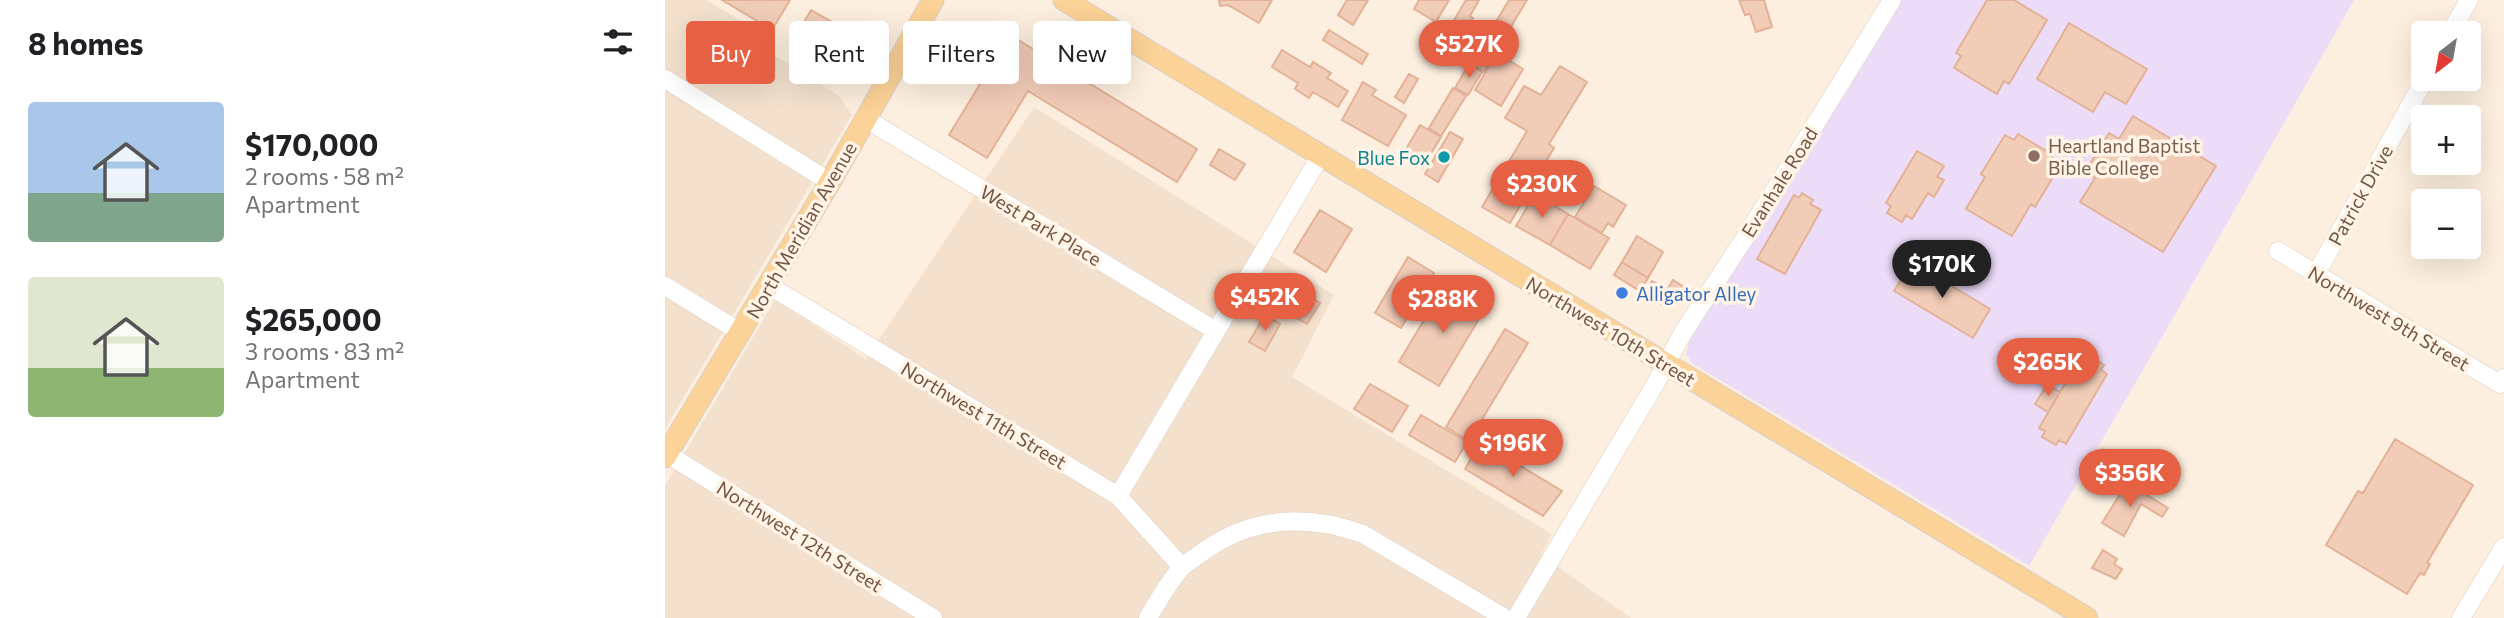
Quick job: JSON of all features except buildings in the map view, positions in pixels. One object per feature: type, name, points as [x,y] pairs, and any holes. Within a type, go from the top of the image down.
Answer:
[{"type":"main road","name":"North Meridian Avenue","points":[[666,456],[830,182],[933,0]]},
{"type":"main road","name":"Northwest 10th Street","points":[[1064,0],[2087,618]]},
{"type":"street","name":"Evanhale Road","points":[[1516,618],[1684,331],[1750,230],[1892,0]]},
{"type":"street","points":[[2457,21],[2469,0]]},
{"type":"street","points":[[665,79],[830,182]]},
{"type":"street","name":"Patrick Drive","points":[[2316,274],[2418,91]]},
{"type":"street","name":"West Park Place","points":[[866,119],[1216,331]]},
{"type":"street","points":[[1118,496],[1321,155]]},
{"type":"street","name":"Northwest 9th Street","points":[[2278,251],[2502,381]]},
{"type":"street","name":"Northwest 11th Street","points":[[768,285],[1118,496],[1182,567]]},
{"type":"street","points":[[665,286],[740,332]]},
{"type":"street","name":"Northwest 12th Street","points":[[666,456],[933,618]]},
{"type":"street","points":[[1153,616],[1182,567],[1220,540],[1260,524],[1321,522],[1363,534],[1505,618]]},
{"type":"street","points":[[2461,618],[2504,547]]},
{"type":"shaded area","points":[[665,0],[706,0],[741,21],[686,21],[686,84],[775,84],[775,55],[789,64],[789,84],[820,84],[839,96],[852,115],[665,429]]},
{"type":"shaded area","name":"Heartland Baptist Bible College","points":[[1898,0],[2354,0],[2029,566],[1693,364],[1686,354],[1689,342]]},
{"type":"shaded area","points":[[1034,107],[1334,295],[1292,377],[1552,534],[1541,555],[1631,618],[665,618],[665,486],[775,300],[866,359]]},
{"type":"green space","points":[[2102,447],[2124,462],[2112,481],[2089,465]]},
{"type":"place","name":"Heartland Baptist Bible College","points":[[2034,156]]},
{"type":"place","name":"Blue Fox","points":[[1444,157]]},
{"type":"place","name":"Alligator Alley","points":[[1622,293]]}]
